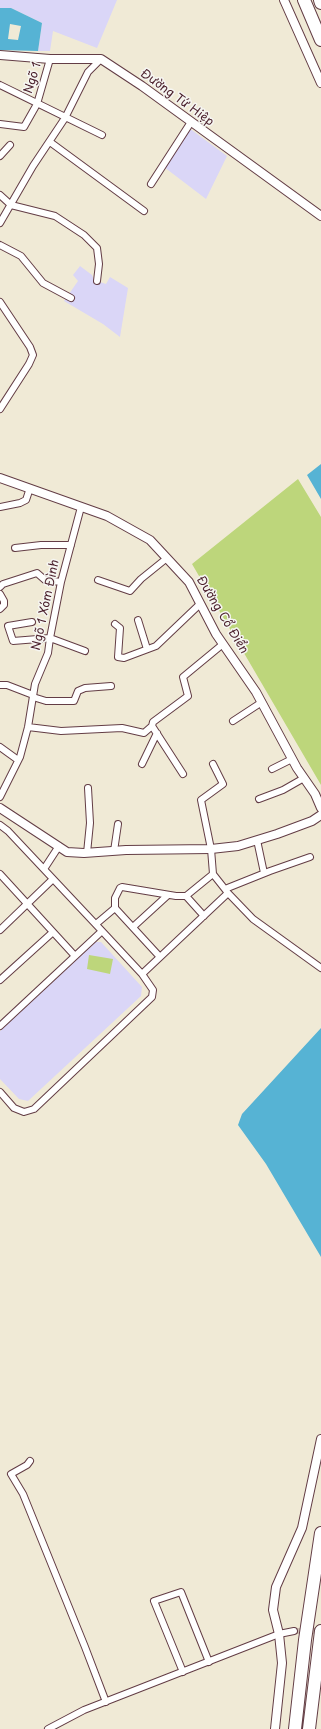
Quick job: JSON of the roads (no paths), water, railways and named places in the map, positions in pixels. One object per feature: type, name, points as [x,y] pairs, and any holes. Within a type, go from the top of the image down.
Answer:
[{"type":"highway","points":[[304,0],[321,40]]},
{"type":"highway","points":[[295,1729],[305,1640],[321,1533]]},
{"type":"highway","points":[[309,1729],[321,1631]]},
{"type":"street","points":[[284,0],[321,83]]},
{"type":"street","points":[[0,55],[50,60],[101,60]]},
{"type":"street","name":"Ngõ 1","points":[[0,124],[24,127],[37,104],[50,60]]},
{"type":"street","points":[[0,223],[33,166],[50,142],[64,118],[88,72],[101,60]]},
{"type":"street","name":"Đường Tứ Hiệp","points":[[101,60],[142,86],[321,216]]},
{"type":"street","points":[[0,85],[64,118],[102,135]]},
{"type":"street","points":[[151,184],[191,122]]},
{"type":"street","points":[[50,142],[144,211]]},
{"type":"street","points":[[0,156],[10,146]]},
{"type":"street","points":[[0,195],[11,205],[55,216],[84,235],[97,248],[99,264],[97,281]]},
{"type":"street","points":[[0,245],[20,256],[43,283],[71,298]]},
{"type":"street","points":[[0,302],[30,347],[33,355],[29,364],[0,409]]},
{"type":"street","name":"Đường Cổ Điển","points":[[0,478],[107,516],[150,540],[189,582],[223,644],[262,702],[292,759],[315,794],[321,808]]},
{"type":"street","points":[[0,507],[20,503],[26,500],[30,488]]},
{"type":"street","name":"Ngõ 1 Xóm Đình","points":[[0,797],[18,760],[28,727],[35,684],[48,653],[61,582],[81,506]]},
{"type":"street","name":"Ngõ 1 Xóm Đình","points":[[15,548],[41,545],[71,545]]},
{"type":"street","points":[[98,580],[130,591],[167,558]]},
{"type":"street","name":"Ngõ 1 Xóm Đình","points":[[0,587],[3,584],[37,573],[45,580],[61,582]]},
{"type":"street","points":[[0,594],[4,601],[4,606],[0,609]]},
{"type":"street","points":[[115,624],[120,628],[118,657],[124,658],[156,646],[200,604]]},
{"type":"street","points":[[138,620],[147,649]]},
{"type":"street","name":"Ngõ 1 Xóm Đình","points":[[32,622],[8,626],[13,641],[50,638],[85,651]]},
{"type":"street","points":[[28,727],[61,731],[122,728],[144,734],[152,726],[152,722],[188,696],[183,676],[223,644]]},
{"type":"street","points":[[0,686],[7,686],[46,701],[74,702],[78,691],[85,688],[111,686]]},
{"type":"street","points":[[233,721],[262,702]]},
{"type":"street","points":[[152,726],[182,774]]},
{"type":"street","points":[[142,764],[157,733]]},
{"type":"street","points":[[0,747],[18,760]]},
{"type":"street","points":[[272,769],[292,759]]},
{"type":"street","points":[[213,764],[223,784],[201,800],[211,849],[213,874],[226,891],[253,919],[321,968]]},
{"type":"street","points":[[259,799],[283,790],[304,778]]},
{"type":"street","points":[[87,853],[90,823],[88,788]]},
{"type":"street","points":[[0,808],[67,852],[87,853],[114,850],[211,849],[238,846],[312,821],[321,815]]},
{"type":"street","points":[[114,850],[118,824]]},
{"type":"street","points":[[0,825],[96,924],[142,974],[153,990],[152,997],[34,1109],[24,1112],[14,1108],[0,1092]]},
{"type":"street","points":[[257,840],[264,873]]},
{"type":"street","points":[[44,869],[59,846]]},
{"type":"street","points":[[142,974],[204,916],[226,891],[264,873],[310,857]]},
{"type":"street","points":[[160,957],[115,908],[115,898],[120,888],[122,887],[168,895],[186,896],[213,874]]},
{"type":"street","points":[[2,879],[27,903],[75,956]]},
{"type":"street","points":[[0,930],[53,879]]},
{"type":"street","points":[[133,927],[168,895]]},
{"type":"street","points":[[186,896],[204,916]]},
{"type":"street","points":[[96,924],[115,908]]},
{"type":"street","points":[[0,1026],[102,931]]},
{"type":"street","points":[[0,980],[53,932]]},
{"type":"street","points":[[275,1729],[282,1663],[279,1634],[273,1610],[276,1587],[302,1528],[321,1439]]},
{"type":"street","points":[[30,1461],[27,1465],[11,1474],[23,1494],[29,1508],[106,1702]]},
{"type":"street","points":[[183,1672],[154,1601],[181,1592],[209,1662]]},
{"type":"street","points":[[48,1729],[84,1710],[279,1634],[294,1630]]},
{"type":"water","points":[[0,8],[11,8],[42,23],[38,51],[0,50]],"holes":[[[10,24],[21,26],[18,40],[8,39]]]},
{"type":"water","points":[[321,464],[321,499],[307,475]]},
{"type":"water","points":[[321,1028],[321,1257],[266,1164],[238,1125],[242,1114]]},
{"type":"tunnel","points":[[294,1631],[321,1631]]}]
